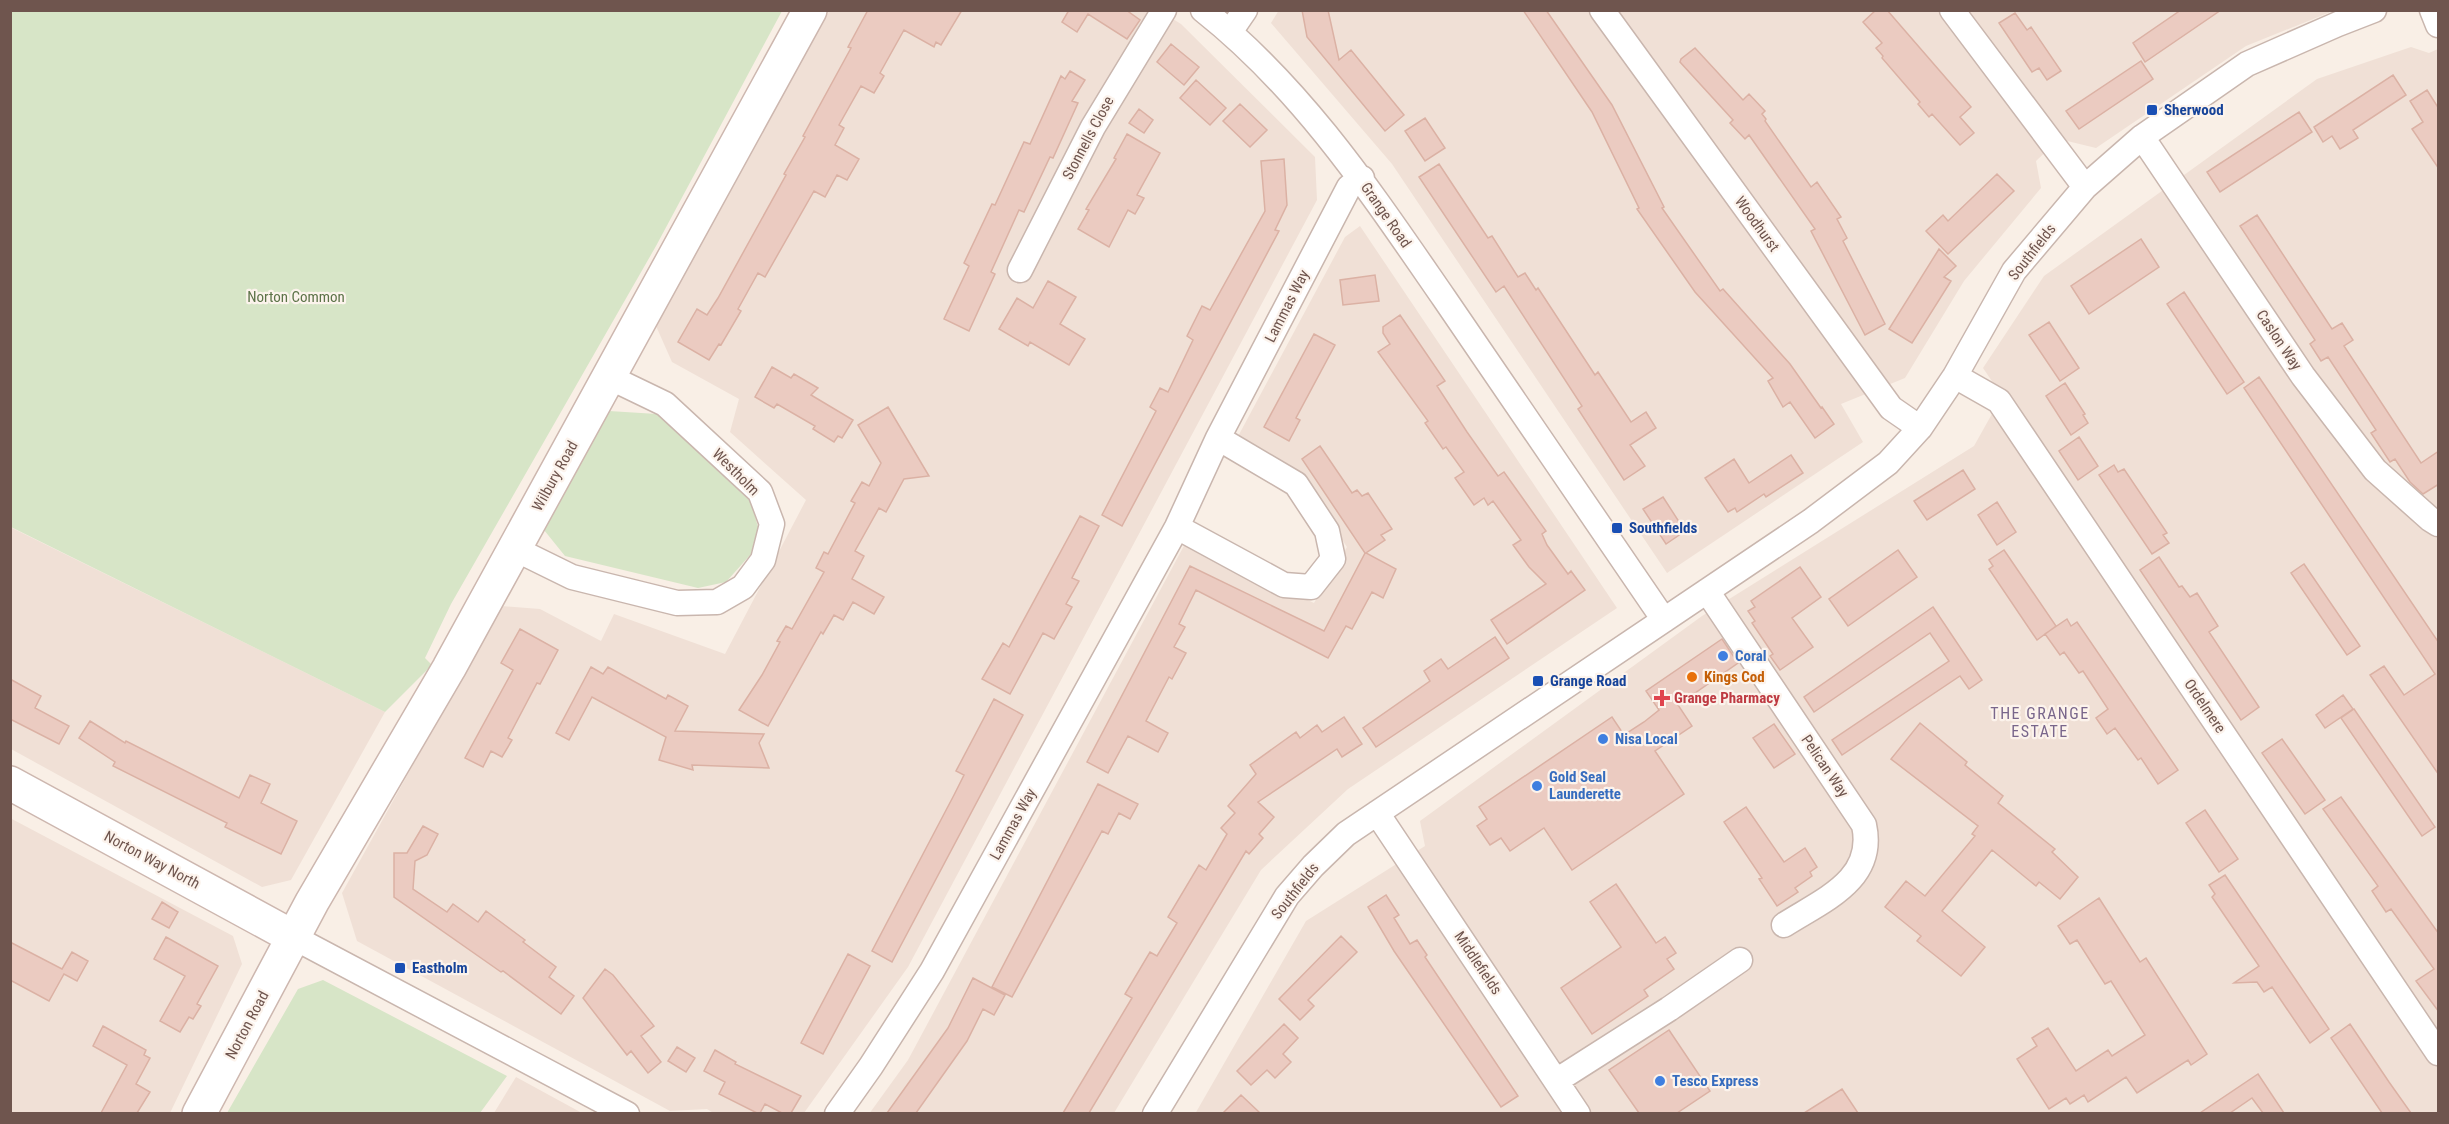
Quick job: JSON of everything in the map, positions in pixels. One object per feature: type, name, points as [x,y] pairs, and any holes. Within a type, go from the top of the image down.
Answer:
[{"type":"street","name":"Wilbury Road","points":[[293,937],[417,726],[810,10]]},
{"type":"street","name":"Stonnells Close","points":[[1020,270],[1093,127],[1164,10]]},
{"type":"street","name":"Grange Road","points":[[1203,10],[1230,32],[1291,91],[1362,178],[1664,621]]},
{"type":"street","points":[[1230,32],[1245,10]]},
{"type":"street","name":"Woodhurst","points":[[1602,10],[1891,408],[1920,428]]},
{"type":"street","points":[[1952,10],[2085,187]]},
{"type":"street","name":"Southfields","points":[[1155,1113],[1287,896],[1346,834],[1810,521],[1887,463],[1920,428],[1955,376],[2014,272],[2085,187],[2142,137],[2247,64],[2374,10]]},
{"type":"street","points":[[2432,10],[2439,25]]},
{"type":"street","name":"Caslon Way","points":[[2142,137],[2303,376],[2375,470],[2430,519],[2439,524]]},
{"type":"street","name":"Lammas Way","points":[[837,1113],[871,1066],[932,971],[1177,527],[1218,438],[1349,187],[1362,178]]},
{"type":"street","name":"Ordelmere","points":[[1955,376],[1999,401],[2439,1053]]},
{"type":"street","name":"Westholm","points":[[515,549],[572,577],[677,603],[717,602],[744,587],[763,560],[772,524],[760,492],[665,404],[609,377]]},
{"type":"street","points":[[1177,527],[1284,585],[1311,587],[1332,559],[1327,531],[1296,484],[1218,438]]},
{"type":"street","name":"Pelican Way","points":[[1707,591],[1864,825],[1867,846],[1861,867],[1853,878],[1784,925]]},
{"type":"street","name":"Norton Way North","points":[[10,783],[293,937]]},
{"type":"street","name":"Middlefields","points":[[1377,813],[1578,1113]]},
{"type":"street","points":[[293,937],[627,1113]]},
{"type":"street","name":"Norton Road","points":[[199,1113],[293,937]]},
{"type":"street","points":[[1556,1081],[1669,1009],[1740,960]]},
{"type":"shaded area","points":[[1279,10],[2333,11],[2246,46],[2096,148],[2059,139],[2036,161],[2041,188],[1964,281],[1905,378],[1841,404],[1863,442],[1667,573],[1392,164],[1271,23]]},
{"type":"shaded area","points":[[829,11],[1160,11],[1181,24],[1315,157],[1317,200],[908,967],[804,1113],[715,1114],[707,1109],[670,1111],[357,941],[342,893],[501,606],[540,609],[601,641],[614,614],[725,654],[806,500],[730,432],[739,399],[672,362],[656,326]]},
{"type":"shaded area","points":[[2411,47],[2429,53],[2438,49],[2438,1113],[1195,1114],[1306,921],[1425,846],[1420,821],[1702,616],[1974,446],[2002,396],[1983,368],[2044,276],[2317,79]]},
{"type":"shaded area","points":[[1360,226],[1617,608],[1348,789],[1261,870],[1114,1113],[869,1114],[908,1060],[1186,542],[1314,603],[1347,547],[1302,480],[1235,442],[1345,237]]},
{"type":"shaded area","points":[[10,527],[385,712],[291,880],[262,887],[11,749]]},
{"type":"shaded area","points":[[10,818],[233,936],[242,964],[170,1113],[11,1113]]},
{"type":"shaded area","points":[[516,1077],[582,1113],[494,1113]]},
{"type":"green space","name":"Norton Common","points":[[10,11],[782,11],[656,246],[451,604],[425,658],[432,665],[385,712],[11,527]]},
{"type":"green space","points":[[609,411],[657,414],[751,502],[758,527],[751,554],[726,582],[698,588],[565,556],[544,530]]},
{"type":"green space","points":[[323,980],[507,1076],[480,1113],[227,1113],[298,989]]},
{"type":"building","points":[[868,10],[962,10],[941,45],[936,42],[934,47],[904,30],[880,73],[884,76],[874,93],[861,86],[839,125],[844,128],[835,145],[859,159],[847,180],[837,175],[825,197],[814,191],[765,277],[758,273],[738,309],[741,311],[721,345],[719,344],[709,360],[678,342],[697,309],[707,315],[718,298],[786,175],[784,174],[851,48],[848,47]]},
{"type":"building","points":[[1069,10],[1126,10],[1140,20],[1127,39],[1088,14],[1077,32],[1062,22]]},
{"type":"building","points":[[1302,10],[1328,10],[1339,60],[1351,50],[1404,115],[1385,131],[1307,37]]},
{"type":"building","points":[[1523,10],[1546,10],[1612,105],[1664,207],[1662,208],[1720,291],[1723,289],[1790,364],[1834,424],[1815,438],[1790,402],[1783,407],[1768,381],[1773,378],[1695,292],[1637,209],[1639,208],[1592,112]]},
{"type":"building","points":[[1876,10],[1887,10],[1971,107],[1960,117],[1974,133],[1960,145],[1932,114],[1929,117],[1918,104],[1920,102],[1882,58],[1883,56],[1876,48],[1882,43],[1863,22]]},
{"type":"building","points":[[2181,10],[2221,10],[2145,62],[2133,43]]},
{"type":"building","points":[[2015,13],[2027,30],[2031,27],[2061,71],[2047,80],[2039,68],[2032,72],[1999,23]]},
{"type":"building","points":[[1171,44],[1199,67],[1184,85],[1157,62]]},
{"type":"building","points":[[1695,48],[1743,100],[1749,94],[1765,111],[1762,114],[1765,121],[1811,187],[1817,182],[1841,217],[1837,219],[1847,238],[1843,241],[1885,324],[1865,335],[1811,231],[1815,229],[1749,135],[1745,139],[1730,123],[1733,120],[1680,62]]},
{"type":"building","points":[[2141,61],[2153,79],[2079,129],[2066,111]]},
{"type":"building","points":[[1070,71],[1085,80],[1072,101],[1078,103],[1053,158],[1050,157],[1024,212],[1019,210],[991,272],[995,274],[969,331],[944,319],[969,266],[964,263],[992,204],[995,205],[1024,142],[1030,144],[1061,76],[1065,79]]},
{"type":"building","points":[[2393,75],[2406,95],[2353,130],[2358,138],[2340,149],[2332,136],[2323,142],[2314,127]]},
{"type":"building","points":[[1196,80],[1226,108],[1210,125],[1180,98]]},
{"type":"building","points":[[2427,90],[2439,109],[2439,169],[2412,129],[2423,122],[2410,101]]},
{"type":"building","points":[[1240,104],[1267,130],[1250,147],[1223,121]]},
{"type":"building","points":[[1139,109],[1153,120],[1144,133],[1129,123]]},
{"type":"building","points":[[2299,112],[2312,132],[2220,192],[2207,172]]},
{"type":"building","points":[[1425,118],[1445,148],[1425,161],[1405,131]]},
{"type":"building","points":[[1127,134],[1160,153],[1137,195],[1144,198],[1135,214],[1128,210],[1109,247],[1078,229],[1089,210],[1086,209],[1116,159],[1114,158]]},
{"type":"building","points":[[1284,159],[1287,205],[1275,230],[1279,231],[1122,526],[1102,515],[1156,411],[1150,407],[1160,388],[1168,392],[1193,340],[1187,336],[1202,306],[1210,310],[1265,211],[1261,161]]},
{"type":"building","points":[[1439,164],[1488,238],[1492,236],[1518,277],[1525,273],[1536,290],[1538,288],[1595,375],[1598,372],[1631,422],[1646,412],[1656,428],[1630,445],[1645,466],[1624,480],[1578,409],[1582,406],[1504,286],[1496,292],[1419,177]]},
{"type":"building","points":[[1997,174],[2014,191],[1948,254],[1926,231],[1943,215],[1948,221]]},
{"type":"building","points":[[2257,215],[2332,329],[2342,323],[2353,340],[2344,346],[2421,463],[2439,451],[2439,484],[2423,494],[2410,482],[2395,459],[2390,462],[2371,433],[2376,430],[2328,357],[2321,361],[2310,344],[2315,340],[2240,226]]},
{"type":"building","points":[[2141,239],[2159,267],[2089,314],[2071,286]]},
{"type":"building","points":[[1939,249],[1956,266],[1944,277],[1951,281],[1912,343],[1889,329]]},
{"type":"building","points":[[1375,275],[1379,301],[1343,305],[1340,280]]},
{"type":"building","points":[[1048,281],[1076,297],[1060,324],[1085,339],[1069,365],[1030,342],[1028,346],[999,329],[1017,298],[1033,308]]},
{"type":"building","points":[[2184,292],[2244,382],[2227,394],[2167,304]]},
{"type":"building","points":[[1400,315],[1445,381],[1437,386],[1467,432],[1498,476],[1504,472],[1546,531],[1542,534],[1547,545],[1568,574],[1571,571],[1585,590],[1507,644],[1491,620],[1546,584],[1529,567],[1513,545],[1521,540],[1493,501],[1488,505],[1484,498],[1474,505],[1455,478],[1464,472],[1446,447],[1443,449],[1425,423],[1428,421],[1378,352],[1390,344],[1383,333],[1383,327]]},
{"type":"building","points":[[2049,322],[2079,368],[2060,381],[2029,335]]},
{"type":"building","points":[[1314,334],[1335,345],[1296,418],[1300,420],[1289,441],[1264,427]]},
{"type":"building","points":[[772,367],[791,378],[794,374],[818,388],[811,395],[853,420],[842,438],[838,436],[834,442],[813,429],[815,426],[777,404],[774,408],[755,397]]},
{"type":"building","points":[[2259,377],[2439,643],[2439,775],[2370,675],[2384,666],[2404,695],[2435,674],[2244,388]]},
{"type":"building","points":[[2065,383],[2085,414],[2083,415],[2088,423],[2071,435],[2046,396]]},
{"type":"building","points":[[888,407],[929,476],[904,479],[886,512],[879,508],[855,551],[864,556],[852,579],[884,597],[874,614],[853,602],[843,620],[834,615],[823,634],[821,632],[768,726],[739,710],[762,675],[786,626],[792,629],[824,572],[816,568],[824,552],[828,554],[855,503],[851,501],[862,482],[869,486],[881,463],[858,425]]},
{"type":"building","points":[[2079,437],[2098,466],[2078,480],[2059,451]]},
{"type":"building","points":[[1320,446],[1352,493],[1357,490],[1362,496],[1368,493],[1392,529],[1381,535],[1385,540],[1366,553],[1396,569],[1383,598],[1372,592],[1352,629],[1346,626],[1328,658],[1196,590],[1179,624],[1185,627],[1174,647],[1186,653],[1172,679],[1169,677],[1146,721],[1168,733],[1158,752],[1128,736],[1108,773],[1087,762],[1190,566],[1324,631],[1365,553],[1302,459]]},
{"type":"building","points":[[1791,455],[1803,473],[1766,497],[1764,494],[1737,512],[1735,508],[1728,512],[1705,478],[1734,459],[1749,483]]},
{"type":"building","points":[[2114,465],[2118,472],[2124,469],[2167,533],[2163,535],[2169,543],[2152,554],[2099,475]]},
{"type":"building","points":[[1963,470],[1975,489],[1927,520],[1914,501]]},
{"type":"building","points":[[1663,497],[1685,531],[1666,544],[1643,509]]},
{"type":"building","points":[[1997,502],[2016,532],[1997,545],[1978,515]]},
{"type":"building","points":[[1080,516],[1099,526],[1072,578],[1079,581],[1066,604],[1072,607],[1054,639],[1043,633],[1010,694],[982,679],[1003,643],[1009,647]]},
{"type":"building","points":[[1898,550],[1917,577],[1848,626],[1829,599]]},
{"type":"building","points":[[2004,550],[2056,626],[2037,640],[1989,569],[1993,566],[1989,560]]},
{"type":"building","points":[[2159,557],[2179,587],[2182,586],[2190,597],[2197,593],[2218,626],[2209,632],[2259,707],[2241,720],[2140,570]]},
{"type":"building","points":[[2304,564],[2360,646],[2347,655],[2291,573]]},
{"type":"building","points":[[1800,567],[1821,597],[1792,618],[1813,647],[1780,670],[1770,656],[1773,654],[1752,623],[1755,621],[1748,611],[1755,607],[1751,601]]},
{"type":"building","points":[[1933,607],[1982,680],[1969,689],[1960,676],[1842,755],[1832,740],[1949,661],[1930,633],[1814,712],[1804,697]]},
{"type":"building","points":[[2067,619],[2071,626],[2077,622],[2178,770],[2158,784],[2141,758],[2138,760],[2115,728],[2107,734],[2096,718],[2108,709],[2083,671],[2079,673],[2064,652],[2060,655],[2045,634]]},
{"type":"building","points":[[520,629],[558,650],[540,684],[537,683],[508,738],[512,740],[502,757],[491,751],[483,767],[465,758],[513,670],[501,663]]},
{"type":"building","points":[[1495,637],[1509,658],[1376,747],[1363,728],[1430,681],[1424,671],[1441,659],[1448,669]]},
{"type":"building","points":[[1722,639],[1738,663],[1678,705],[1692,726],[1655,751],[1684,794],[1572,870],[1544,828],[1510,851],[1501,838],[1490,845],[1477,826],[1487,819],[1479,807],[1612,717],[1624,735],[1644,722],[1659,710],[1646,691]]},
{"type":"building","points":[[591,667],[603,674],[608,667],[666,699],[668,695],[688,706],[675,731],[764,734],[759,743],[769,768],[692,765],[693,770],[659,760],[666,737],[592,697],[569,740],[556,733]]},
{"type":"building","points":[[10,679],[41,696],[35,708],[69,726],[59,744],[10,719]]},
{"type":"building","points":[[2343,695],[2353,709],[2325,728],[2316,715]]},
{"type":"building","points":[[994,699],[1023,715],[892,962],[872,951],[964,775],[956,771]]},
{"type":"building","points":[[2354,709],[2435,827],[2422,836],[2341,718]]},
{"type":"building","points":[[1344,717],[1362,744],[1342,757],[1337,749],[1258,802],[1274,817],[1259,834],[1263,838],[1249,854],[1246,851],[1089,1113],[1063,1113],[1132,998],[1125,994],[1150,952],[1157,956],[1177,923],[1168,917],[1199,865],[1206,870],[1227,834],[1221,828],[1235,813],[1228,806],[1256,774],[1250,765],[1296,732],[1300,738],[1317,725],[1322,732]]},
{"type":"building","points":[[90,721],[125,743],[126,741],[239,798],[250,775],[270,784],[261,803],[297,821],[281,854],[225,827],[227,823],[113,766],[115,762],[79,738]]},
{"type":"building","points":[[1920,723],[1967,762],[1965,765],[2003,796],[1998,803],[2055,849],[2052,852],[2078,877],[2060,899],[2039,882],[2036,886],[1992,850],[1942,911],[1985,947],[1961,976],[1917,941],[1921,936],[1885,907],[1906,881],[1925,896],[1975,836],[1972,834],[1978,826],[1891,759]]},
{"type":"building","points":[[1774,724],[1795,754],[1774,768],[1753,738]]},
{"type":"building","points":[[2282,739],[2325,800],[2305,814],[2262,753]]},
{"type":"building","points":[[1098,784],[1138,804],[1130,819],[1119,813],[1108,834],[1102,831],[1012,997],[992,987]]},
{"type":"building","points":[[2341,797],[2439,934],[2439,1012],[2416,981],[2434,969],[2391,909],[2386,912],[2372,891],[2378,886],[2323,809]]},
{"type":"building","points":[[1746,807],[1784,862],[1805,848],[1817,867],[1810,872],[1812,876],[1795,888],[1798,892],[1777,906],[1759,879],[1762,878],[1724,822]]},
{"type":"building","points":[[2205,810],[2238,859],[2219,872],[2186,823]]},
{"type":"building","points":[[423,826],[438,834],[427,855],[415,861],[413,889],[447,912],[453,904],[478,922],[486,911],[525,940],[523,942],[556,967],[549,977],[574,996],[561,1014],[503,971],[501,972],[394,897],[394,853],[407,853]]},
{"type":"building","points":[[2225,875],[2329,1029],[2310,1043],[2272,987],[2264,992],[2257,982],[2234,983],[2259,966],[2212,897],[2215,894],[2209,885]]},
{"type":"building","points":[[1616,884],[1656,943],[1665,937],[1676,953],[1667,959],[1674,969],[1644,990],[1648,996],[1592,1034],[1561,988],[1621,947],[1590,902]]},
{"type":"building","points":[[1386,895],[1399,915],[1394,918],[1410,944],[1417,940],[1427,955],[1425,957],[1518,1096],[1501,1107],[1394,951],[1368,907]]},
{"type":"building","points":[[2099,898],[2140,962],[2146,958],[2207,1054],[2191,1065],[2188,1060],[2137,1093],[2126,1077],[2088,1102],[2084,1095],[2070,1104],[2066,1098],[2049,1109],[2017,1059],[2037,1046],[2032,1038],[2048,1028],[2076,1071],[2108,1050],[2112,1056],[2145,1035],[2111,981],[2105,984],[2077,940],[2070,944],[2058,926]]},
{"type":"building","points":[[162,902],[178,912],[169,928],[152,919]]},
{"type":"building","points":[[1341,936],[1357,952],[1308,1000],[1314,1006],[1300,1020],[1279,999]]},
{"type":"building","points":[[166,937],[218,966],[197,1004],[201,1006],[193,1019],[189,1017],[180,1032],[160,1021],[185,976],[154,959]]},
{"type":"building","points":[[10,942],[62,969],[72,952],[88,961],[77,981],[64,974],[49,1001],[10,980]]},
{"type":"building","points":[[848,954],[870,966],[823,1054],[801,1043]]},
{"type":"building","points":[[605,969],[613,975],[654,1026],[641,1036],[661,1062],[648,1073],[631,1051],[627,1055],[583,998]]},
{"type":"building","points":[[973,978],[1005,995],[994,1015],[983,1009],[967,1041],[916,1113],[887,1113],[948,1028]]},
{"type":"building","points":[[1284,1024],[1298,1038],[1283,1054],[1291,1062],[1275,1078],[1267,1070],[1251,1085],[1237,1071]]},
{"type":"building","points":[[2350,1024],[2411,1113],[2382,1113],[2331,1038]]},
{"type":"building","points":[[103,1026],[146,1050],[144,1055],[150,1058],[136,1084],[150,1092],[137,1113],[101,1113],[127,1065],[93,1046]]},
{"type":"building","name":"Tesco Express","points":[[1669,1030],[1710,1091],[1677,1113],[1639,1113],[1609,1070]]},
{"type":"building","points":[[677,1047],[695,1058],[686,1072],[668,1061]]},
{"type":"building","points":[[715,1050],[736,1062],[735,1064],[801,1096],[791,1113],[782,1113],[765,1104],[760,1113],[757,1113],[719,1094],[725,1082],[704,1071]]},
{"type":"building","points":[[2258,1074],[2284,1113],[2263,1113],[2252,1098],[2230,1113],[2200,1113]]},
{"type":"building","points":[[1842,1089],[1858,1113],[1804,1113]]},
{"type":"building","points":[[1241,1095],[1260,1113],[1223,1113]]},
{"type":"place","name":"Sherwood","points":[[2152,110]]},
{"type":"place","name":"Southfields","points":[[1617,528]]},
{"type":"place","name":"Coral","points":[[1723,656]]},
{"type":"place","name":"Kings Cod","points":[[1692,677]]},
{"type":"place","name":"Grange Road","points":[[1538,681]]},
{"type":"place","name":"Grange Pharmacy","points":[[1662,698]]},
{"type":"place","name":"Nisa Local","points":[[1603,739]]},
{"type":"place","name":"Gold Seal Launderette","points":[[1537,786]]},
{"type":"place","name":"Eastholm","points":[[400,968]]},
{"type":"place","name":"Tesco Express","points":[[1660,1081]]},
{"type":"district","name":"THE GRANGE ESTATE","points":[[2040,722]]}]
